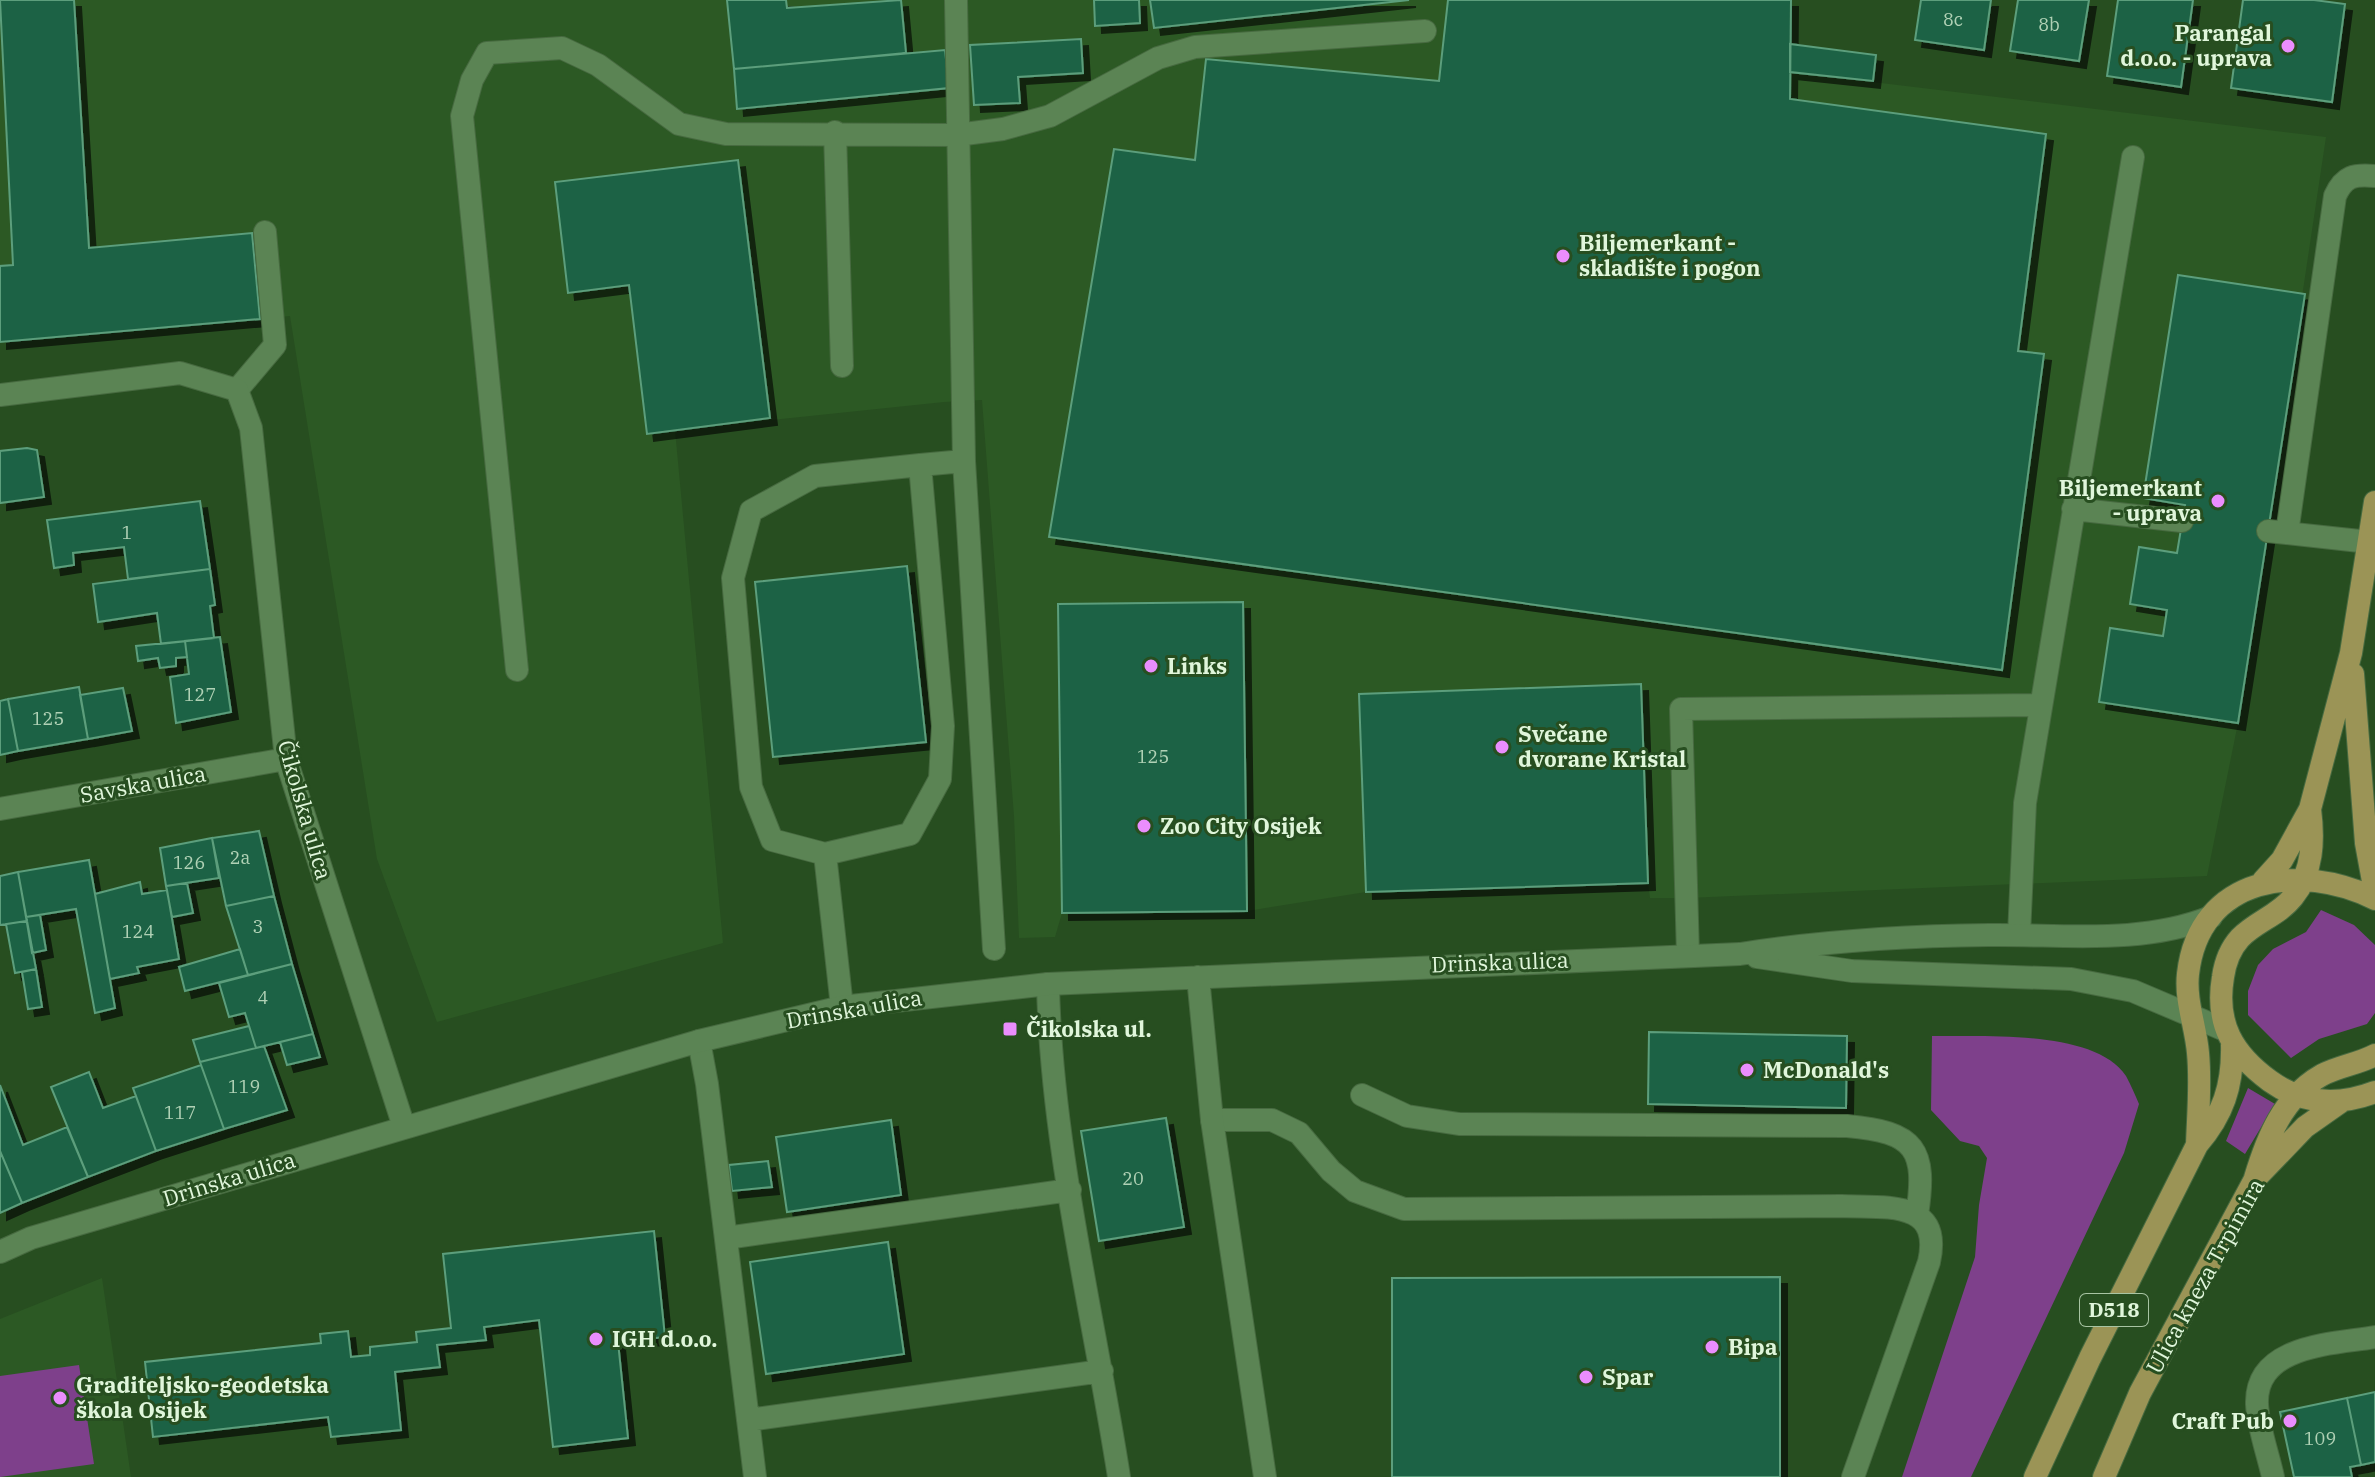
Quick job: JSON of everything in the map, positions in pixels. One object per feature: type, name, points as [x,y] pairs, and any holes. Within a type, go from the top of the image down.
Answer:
[{"type":"main road","name":"D518","points":[[2197,1145],[2199,1076],[2188,973],[2195,946],[2211,917],[2236,896],[2263,881],[2282,860],[2310,809],[2351,653],[2375,502]]},
{"type":"main road","name":"D518","points":[[2351,653],[2370,817],[2369,872],[2375,892]]},
{"type":"main road","name":"D518","points":[[2035,1477],[2090,1358],[2197,1145],[2220,1116],[2229,1091],[2228,1038],[2221,992],[2226,962],[2238,939],[2285,905],[2304,879],[2311,858],[2310,809]]},
{"type":"main road","name":"D518","points":[[2263,881],[2304,879],[2338,884],[2375,899]]},
{"type":"main road","name":"D518","points":[[2228,1038],[2250,1066],[2295,1095],[2315,1101],[2342,1101],[2375,1092]]},
{"type":"main road","name":"D518","points":[[2255,1179],[2272,1129],[2295,1095],[2321,1076],[2375,1055]]},
{"type":"main road","name":"Ulica kneza Trpimira","points":[[2104,1477],[2140,1393],[2255,1179],[2305,1127],[2342,1101]]},
{"type":"street","points":[[956,0],[964,461],[994,949]]},
{"type":"street","points":[[517,670],[462,116],[472,80],[487,53],[562,48],[598,65],[679,124],[726,134],[835,132],[957,135],[1003,129],[1050,116],[1158,58],[1195,47],[1425,31]]},
{"type":"street","points":[[835,132],[842,366]]},
{"type":"street","points":[[2019,935],[2025,803],[2133,157]]},
{"type":"street","points":[[2369,542],[2277,532],[2335,196],[2345,179],[2354,175],[2375,176]]},
{"type":"street","points":[[0,395],[180,373],[237,390],[275,345],[265,232]]},
{"type":"street","name":"Čikolska ulica","points":[[237,390],[251,428],[286,759],[404,1127]]},
{"type":"street","points":[[920,465],[943,726],[940,779],[910,834],[825,854],[772,840],[751,787],[733,578],[751,511],[815,476],[920,465],[964,461]]},
{"type":"street","points":[[2073,509],[2182,521]]},
{"type":"street","points":[[1688,955],[1681,709],[2040,705]]},
{"type":"street","name":"Savska ulica","points":[[0,809],[286,759]]},
{"type":"street","points":[[825,854],[842,1007]]},
{"type":"street","name":"Drinska ulica","points":[[0,1252],[31,1238],[699,1041],[842,1007],[1048,984],[1740,954],[1854,939],[2019,935],[2115,937],[2156,933],[2211,917]]},
{"type":"street","name":"Drinska ulica","points":[[1740,954],[1852,971],[2071,979],[2133,991],[2192,1015],[2228,1038]]},
{"type":"street","points":[[1198,977],[1212,1120],[1265,1477]]},
{"type":"street","points":[[1048,984],[1048,1032],[1070,1190],[1119,1477]]},
{"type":"street","points":[[699,1041],[755,1477]]},
{"type":"street","points":[[1362,1095],[1407,1116],[1459,1124],[1787,1125],[1880,1129],[1903,1141],[1917,1155],[1924,1173],[1917,1215]]},
{"type":"street","points":[[1212,1120],[1272,1120],[1299,1133],[1331,1171],[1355,1191],[1377,1202],[1404,1209],[1841,1206],[1893,1208],[1917,1215],[1931,1227],[1933,1241],[1929,1262],[1853,1477]]},
{"type":"street","points":[[726,1238],[1070,1190]]},
{"type":"street","points":[[2273,1477],[2257,1402],[2269,1371],[2282,1357],[2300,1349],[2375,1337]]},
{"type":"street","points":[[748,1420],[1102,1371]]},
{"type":"shaded area","points":[[0,0],[1791,0],[1790,72],[2326,137],[2238,723],[2207,876],[1687,898],[1650,898],[1648,883],[1366,892],[1247,911],[1062,913],[1055,937],[1019,938],[1014,816],[982,400],[944,402],[675,430],[723,943],[437,1022],[377,859],[290,316],[0,342]]},
{"type":"shaded area","points":[[2321,910],[2354,925],[2375,945],[2375,1013],[2367,1024],[2319,1039],[2291,1058],[2248,1015],[2248,991],[2258,965],[2273,949],[2306,932]]},
{"type":"shaded area","points":[[1932,1036],[2036,1039],[2090,1050],[2111,1061],[2126,1076],[2139,1104],[2124,1153],[1971,1477],[1902,1477],[1975,1257],[1987,1158],[1979,1146],[1960,1141],[1931,1110]]},
{"type":"shaded area","points":[[2248,1088],[2275,1104],[2245,1154],[2226,1141]]},
{"type":"shaded area","name":"Graditeljsko-geodetska škola Osijek","points":[[102,1278],[131,1477],[0,1477],[0,1319]]},
{"type":"shaded area","points":[[79,1365],[94,1464],[0,1477],[0,1376]]},
{"type":"building","points":[[0,0],[74,0],[89,248],[252,233],[260,319],[0,342],[0,266],[13,265]]},
{"type":"building","points":[[727,0],[786,0],[787,8],[901,0],[906,53],[734,69]]},
{"type":"building","points":[[1094,0],[1139,0],[1140,23],[1095,26]]},
{"type":"building","points":[[1150,0],[1409,0],[1154,28]]},
{"type":"building","name":"Biljemerkant - skladište i pogon","points":[[1448,0],[1791,0],[1790,99],[2046,134],[2018,351],[2044,354],[2002,670],[1049,537],[1114,149],[1195,160],[1206,59],[1439,81]]},
{"type":"building","points":[[1921,0],[1991,0],[1984,50],[1915,40]]},
{"type":"building","points":[[2018,0],[2089,0],[2079,61],[2010,51]]},
{"type":"building","points":[[2118,0],[2193,0],[2181,87],[2107,76]]},
{"type":"building","name":"Parangal d.o.o. - uprava","points":[[2243,0],[2314,0],[2345,4],[2332,102],[2231,88]]},
{"type":"building","points":[[1081,39],[1083,73],[1018,77],[1020,103],[974,105],[970,45]]},
{"type":"building","points":[[1790,44],[1876,55],[1873,81],[1790,72]]},
{"type":"building","points":[[945,50],[949,88],[737,109],[734,69]]},
{"type":"building","points":[[738,160],[770,418],[647,434],[629,285],[568,293],[555,182]]},
{"type":"building","name":"Biljemerkant - uprava","points":[[2178,275],[2305,294],[2238,723],[2099,702],[2110,628],[2163,636],[2167,610],[2130,604],[2139,547],[2177,553],[2185,505],[2143,498]]},
{"type":"building","points":[[37,450],[44,497],[0,503],[0,451]]},
{"type":"building","points":[[200,501],[210,569],[128,579],[124,547],[73,553],[74,565],[54,568],[47,520]]},
{"type":"building","points":[[907,566],[926,742],[773,757],[755,582]]},
{"type":"building","points":[[210,569],[215,605],[210,606],[214,638],[161,644],[157,613],[98,622],[93,584]]},
{"type":"building","points":[[1243,602],[1247,911],[1062,913],[1058,604]]},
{"type":"building","points":[[220,637],[231,712],[176,723],[170,677],[189,674],[185,641]]},
{"type":"building","points":[[185,641],[187,657],[176,658],[176,666],[160,668],[158,658],[138,661],[136,646]]},
{"type":"building","name":"Svečane dvorane Kristal","points":[[1641,684],[1648,883],[1366,892],[1359,694]]},
{"type":"building","points":[[79,687],[88,739],[18,751],[8,699]]},
{"type":"building","points":[[123,688],[132,731],[88,739],[80,695]]},
{"type":"building","points":[[8,699],[18,751],[0,755],[0,701]]},
{"type":"building","points":[[259,831],[274,896],[226,906],[212,838]]},
{"type":"building","points":[[212,838],[219,878],[166,886],[160,848]]},
{"type":"building","points":[[89,860],[115,1008],[95,1013],[76,909],[26,917],[18,872]]},
{"type":"building","points":[[18,872],[27,921],[0,925],[0,876]]},
{"type":"building","points":[[140,882],[142,894],[167,890],[179,959],[137,967],[139,973],[110,979],[95,894]]},
{"type":"building","points":[[187,883],[193,913],[172,917],[166,886]]},
{"type":"building","points":[[274,896],[292,964],[248,975],[226,906]]},
{"type":"building","points":[[40,915],[46,950],[32,953],[26,917]]},
{"type":"building","points":[[27,921],[36,969],[15,973],[6,924]]},
{"type":"building","points":[[240,949],[248,975],[185,991],[179,967]]},
{"type":"building","points":[[292,964],[313,1034],[256,1048],[245,1013],[229,1017],[219,983]]},
{"type":"building","points":[[36,969],[42,1007],[28,1009],[22,972]]},
{"type":"building","points":[[249,1026],[256,1048],[200,1062],[193,1040]]},
{"type":"building","name":"McDonald's","points":[[1649,1032],[1847,1036],[1846,1108],[1648,1104]]},
{"type":"building","points":[[313,1034],[320,1057],[287,1065],[280,1042]]},
{"type":"building","points":[[264,1046],[287,1110],[224,1129],[200,1062]]},
{"type":"building","points":[[201,1065],[224,1129],[156,1151],[133,1088]]},
{"type":"building","points":[[89,1072],[103,1108],[136,1096],[156,1151],[88,1177],[51,1087]]},
{"type":"building","points":[[0,1085],[23,1145],[67,1127],[88,1177],[22,1203],[0,1151]]},
{"type":"building","points":[[1166,1118],[1184,1227],[1099,1241],[1081,1131]]},
{"type":"building","points":[[891,1120],[901,1195],[787,1212],[776,1137]]},
{"type":"building","points":[[0,1151],[22,1203],[0,1213]]},
{"type":"building","points":[[768,1161],[772,1187],[732,1191],[729,1165]]},
{"type":"building","name":"IGH d.o.o.","points":[[654,1231],[665,1337],[618,1342],[628,1438],[553,1447],[539,1320],[484,1327],[486,1340],[437,1345],[440,1367],[395,1372],[401,1430],[331,1437],[328,1417],[153,1437],[145,1362],[321,1343],[320,1334],[348,1331],[351,1357],[370,1355],[370,1347],[417,1342],[416,1332],[451,1328],[443,1254]]},
{"type":"building","points":[[888,1242],[904,1354],[766,1374],[750,1262]]},
{"type":"building","name":"Spar","points":[[1780,1277],[1780,1477],[1392,1477],[1392,1278]]},
{"type":"building","points":[[2375,1392],[2375,1462],[2361,1465],[2347,1398]]},
{"type":"building","points":[[2347,1398],[2361,1465],[2350,1467],[2352,1477],[2294,1477],[2280,1412]]},
{"type":"place","name":"Parangal d.o.o. - uprava","points":[[2288,46]]},
{"type":"place","name":"Biljemerkant - skladište i pogon","points":[[1563,256]]},
{"type":"place","name":"Biljemerkant - uprava","points":[[2218,501]]},
{"type":"place","name":"Links","points":[[1151,666]]},
{"type":"place","name":"Svečane dvorane Kristal","points":[[1502,747]]},
{"type":"place","name":"Zoo City Osijek","points":[[1144,826]]},
{"type":"place","name":"Čikolska ul.","points":[[1010,1029]]},
{"type":"place","name":"McDonald's","points":[[1747,1070]]},
{"type":"place","name":"IGH d.o.o.","points":[[596,1339]]},
{"type":"place","name":"Bipa","points":[[1712,1347]]},
{"type":"place","name":"Spar","points":[[1586,1377]]},
{"type":"place","name":"Graditeljsko-geodetska škola Osijek","points":[[60,1398]]},
{"type":"place","name":"Craft Pub","points":[[2290,1421]]}]
